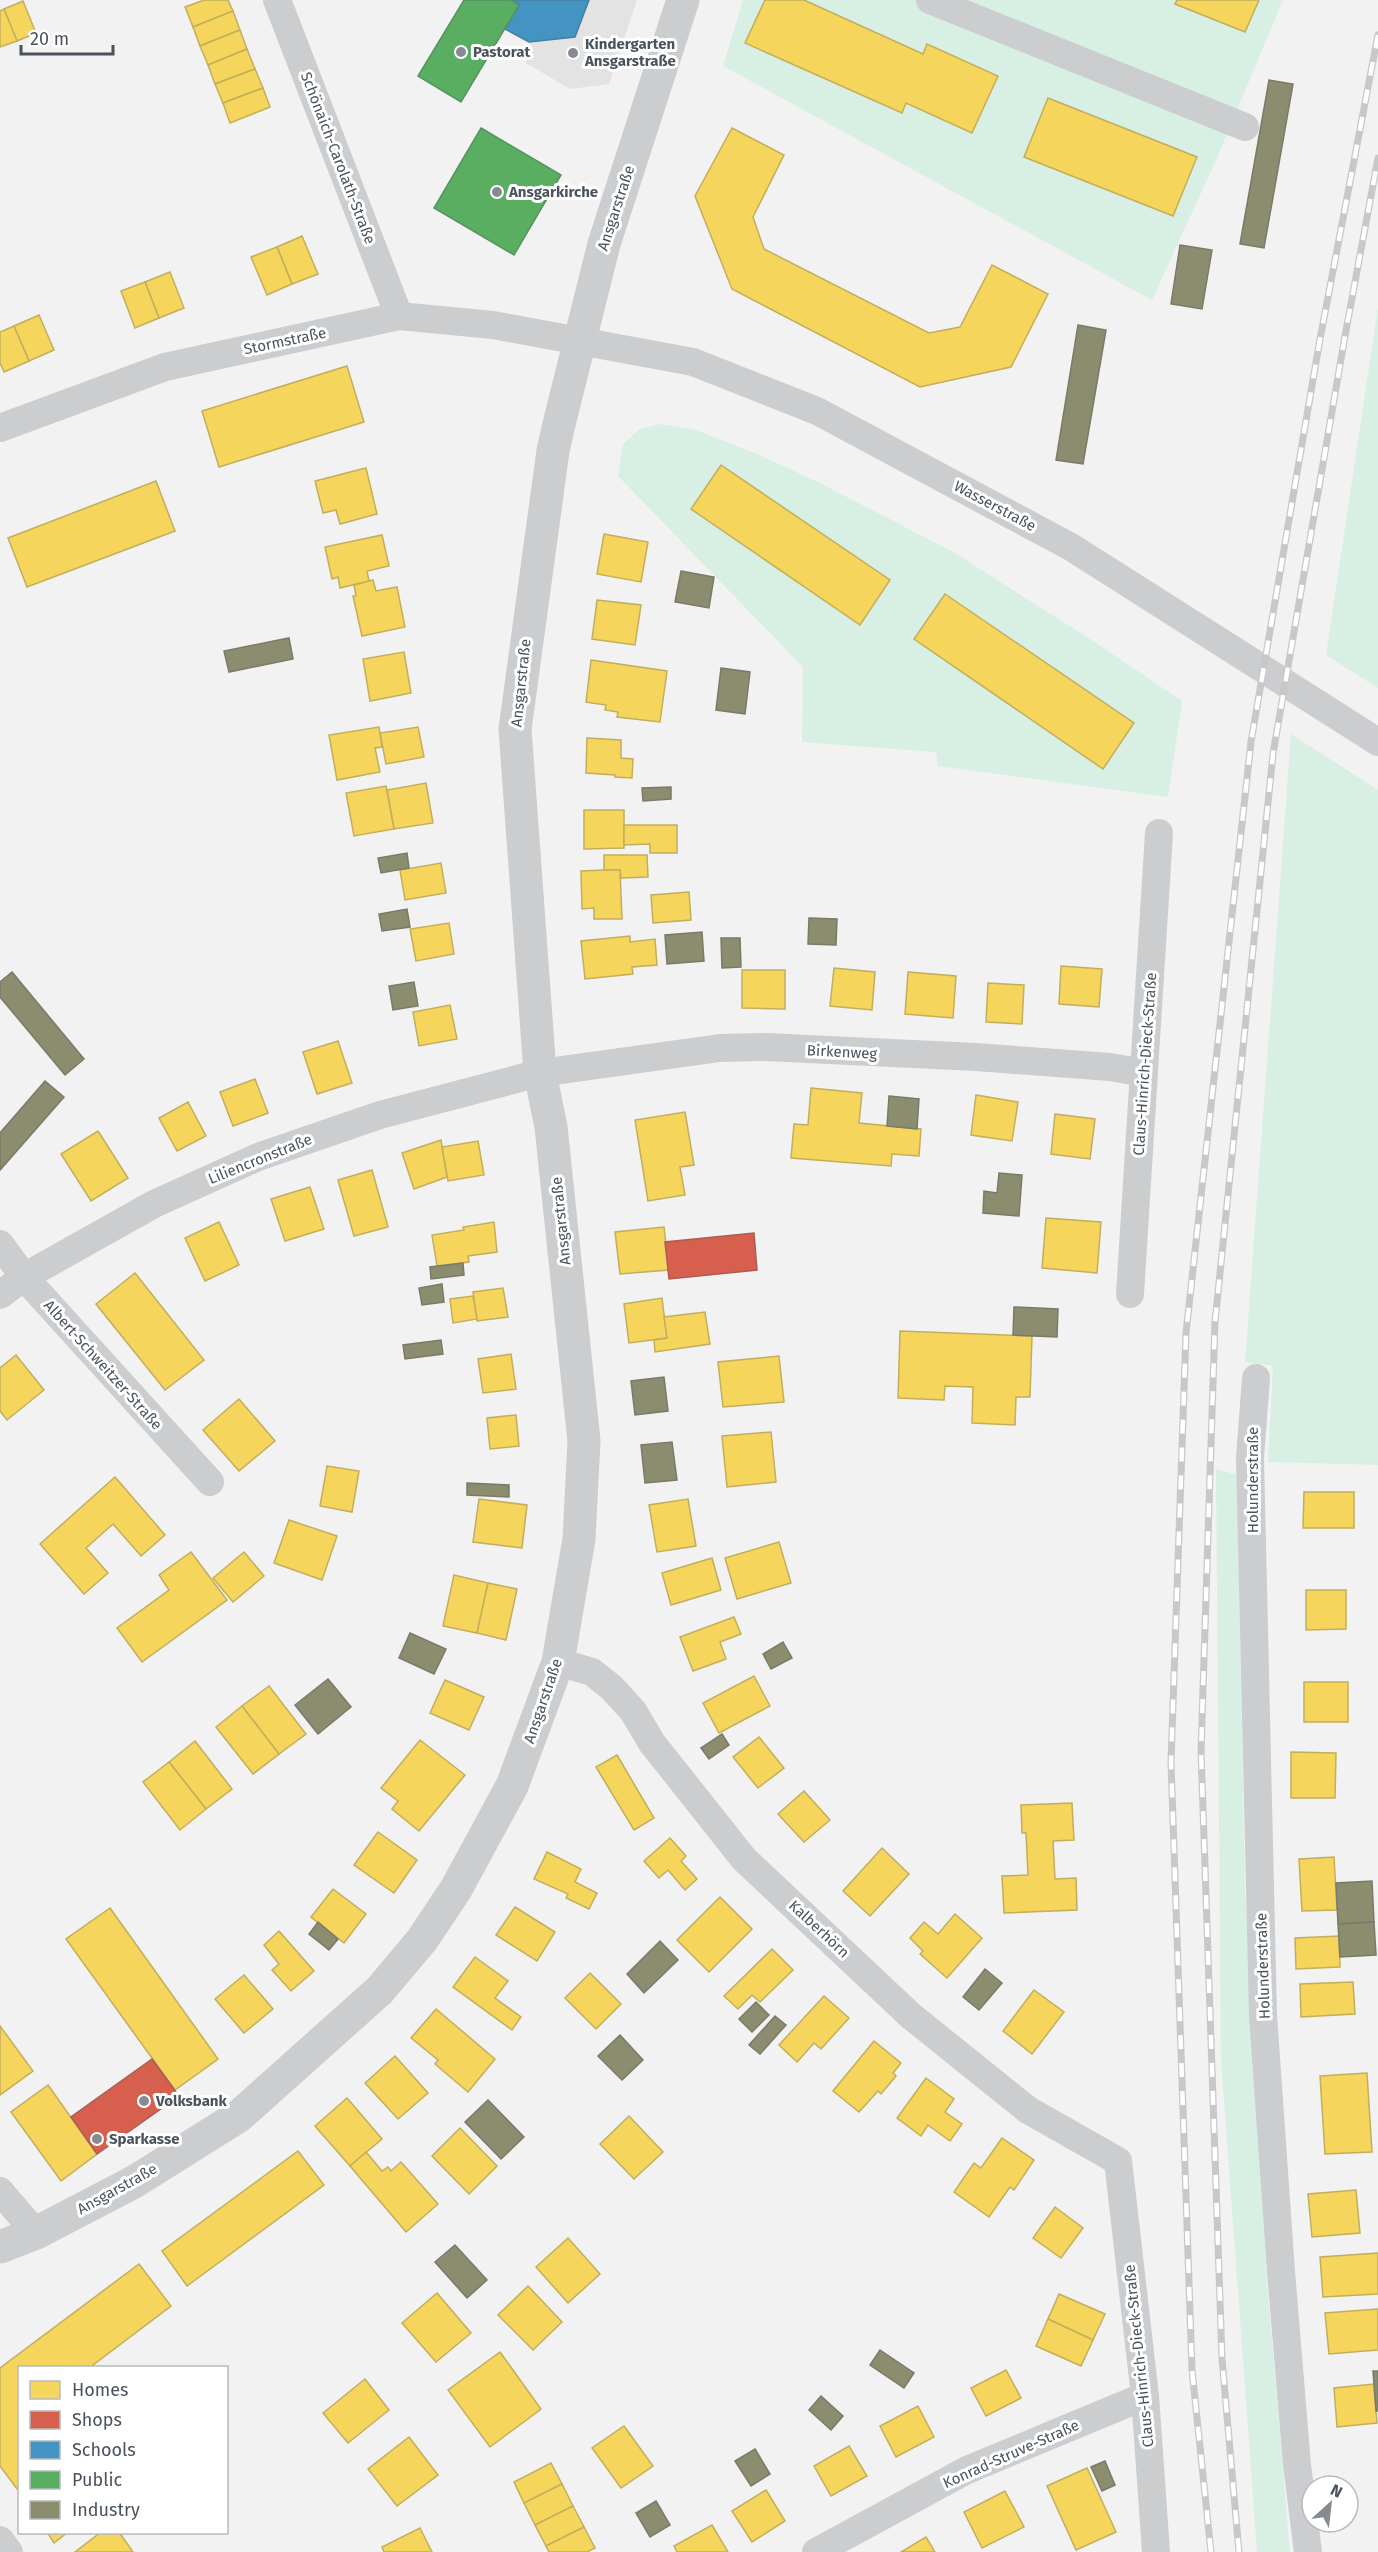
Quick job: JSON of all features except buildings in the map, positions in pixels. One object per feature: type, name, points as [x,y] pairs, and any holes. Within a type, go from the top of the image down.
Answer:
[{"type":"street","name":"Schönaich-Carolath-Straße","points":[[277,0],[399,316]]},
{"type":"street","name":"Ansgarstraße","points":[[0,2247],[36,2233],[134,2182],[240,2116],[380,1990],[422,1940],[456,1889],[512,1786],[558,1662],[579,1539],[584,1441],[551,1127],[540,1073],[515,729],[553,451],[604,244],[683,0]]},
{"type":"street","points":[[930,0],[1245,127]]},
{"type":"street","name":"Stormstraße","points":[[0,428],[165,367],[399,316],[493,325],[580,340]]},
{"type":"street","name":"Wasserstraße","points":[[580,340],[693,362],[817,411],[1071,547],[1378,742]]},
{"type":"street","name":"Claus-Hinrich-Dieck-Straße","points":[[1130,1294],[1159,833]]},
{"type":"street","name":"Birkenweg","points":[[540,1073],[720,1048],[766,1047],[976,1057],[1110,1067],[1144,1073]]},
{"type":"street","name":"Liliencronstraße","points":[[0,1295],[24,1277],[154,1204],[258,1157],[380,1115],[540,1073]]},
{"type":"street","name":"Albert-Schweitzer-Straße","points":[[0,1244],[24,1277],[210,1482]]},
{"type":"street","name":"Holunderstraße","points":[[1256,1378],[1250,1458],[1263,2014],[1297,2465],[1308,2552]]},
{"type":"street","name":"Kalberhörn","points":[[558,1662],[592,1672],[612,1688],[633,1711],[652,1743],[744,1859],[910,2016],[1028,2110],[1118,2161]]},
{"type":"street","name":"Claus-Hinrich-Dieck-Straße","points":[[1118,2161],[1145,2396],[1156,2552]]},
{"type":"street","points":[[0,2191],[36,2233]]},
{"type":"street","name":"Konrad-Struve-Straße","points":[[816,2552],[967,2470],[1145,2396]]},
{"type":"street","points":[[0,2540],[9,2552]]},
{"type":"shaded area","name":"Kindergarten Ansgarstraße","points":[[511,0],[637,0],[609,84],[570,89],[526,63],[529,42],[505,29],[519,5]]},
{"type":"green space","points":[[743,0],[1283,0],[1217,158],[1152,300],[723,66]]},
{"type":"green space","points":[[1378,307],[1378,688],[1326,655]]},
{"type":"green space","points":[[660,424],[693,429],[755,453],[818,482],[955,553],[1182,701],[1168,797],[938,766],[936,752],[802,742],[803,667],[618,476],[623,444],[640,429]]},
{"type":"green space","points":[[1291,734],[1378,790],[1378,1465],[1268,1462],[1273,1366],[1245,1362]]},
{"type":"green space","points":[[1216,1469],[1237,1475],[1245,1889],[1267,2283],[1290,2552],[1257,2552],[1221,2059]]},
{"type":"railway","points":[[1211,2552],[1192,2370],[1171,1762],[1186,1333],[1251,742],[1320,339],[1378,35]]},
{"type":"railway","points":[[1239,2552],[1222,2359],[1201,1751],[1215,1322],[1273,754],[1378,158]]},
{"type":"place","name":"Pastorat","points":[[461,52]]},
{"type":"place","name":"Kindergarten Ansgarstraße","points":[[573,53]]},
{"type":"place","name":"Ansgarkirche","points":[[497,192]]},
{"type":"place","name":"Volksbank","points":[[144,2101]]},
{"type":"place","name":"Sparkasse","points":[[97,2139]]}]
